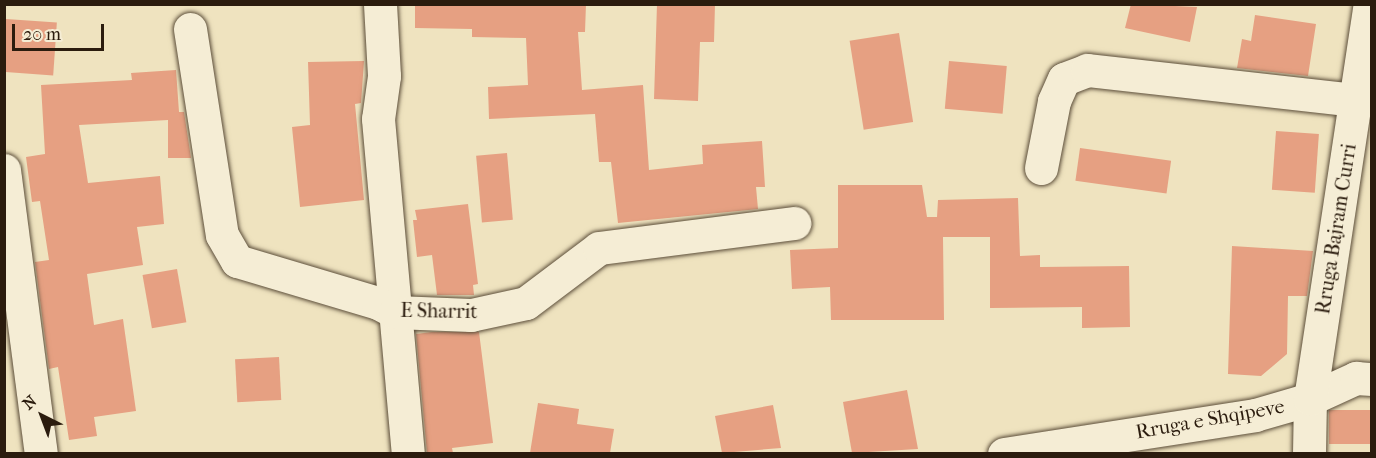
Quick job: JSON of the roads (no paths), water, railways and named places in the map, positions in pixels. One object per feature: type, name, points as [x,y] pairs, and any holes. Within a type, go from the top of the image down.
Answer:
[{"type":"street","points":[[380,4],[384,76],[378,119],[408,453]]},
{"type":"street","name":"Rruga Bajram Curri","points":[[1309,453],[1310,399],[1370,4]]},
{"type":"street","name":"E Sharrit","points":[[190,29],[222,235],[237,261],[378,303],[395,312],[471,315],[526,303],[599,248],[794,223]]},
{"type":"street","points":[[1041,168],[1054,100],[1064,80],[1087,70],[1355,100]]},
{"type":"street","points":[[4,170],[40,453]]},
{"type":"street","name":"Rruga e Shqipeve","points":[[1004,453],[1255,415],[1310,399],[1356,378],[1371,379]]}]
